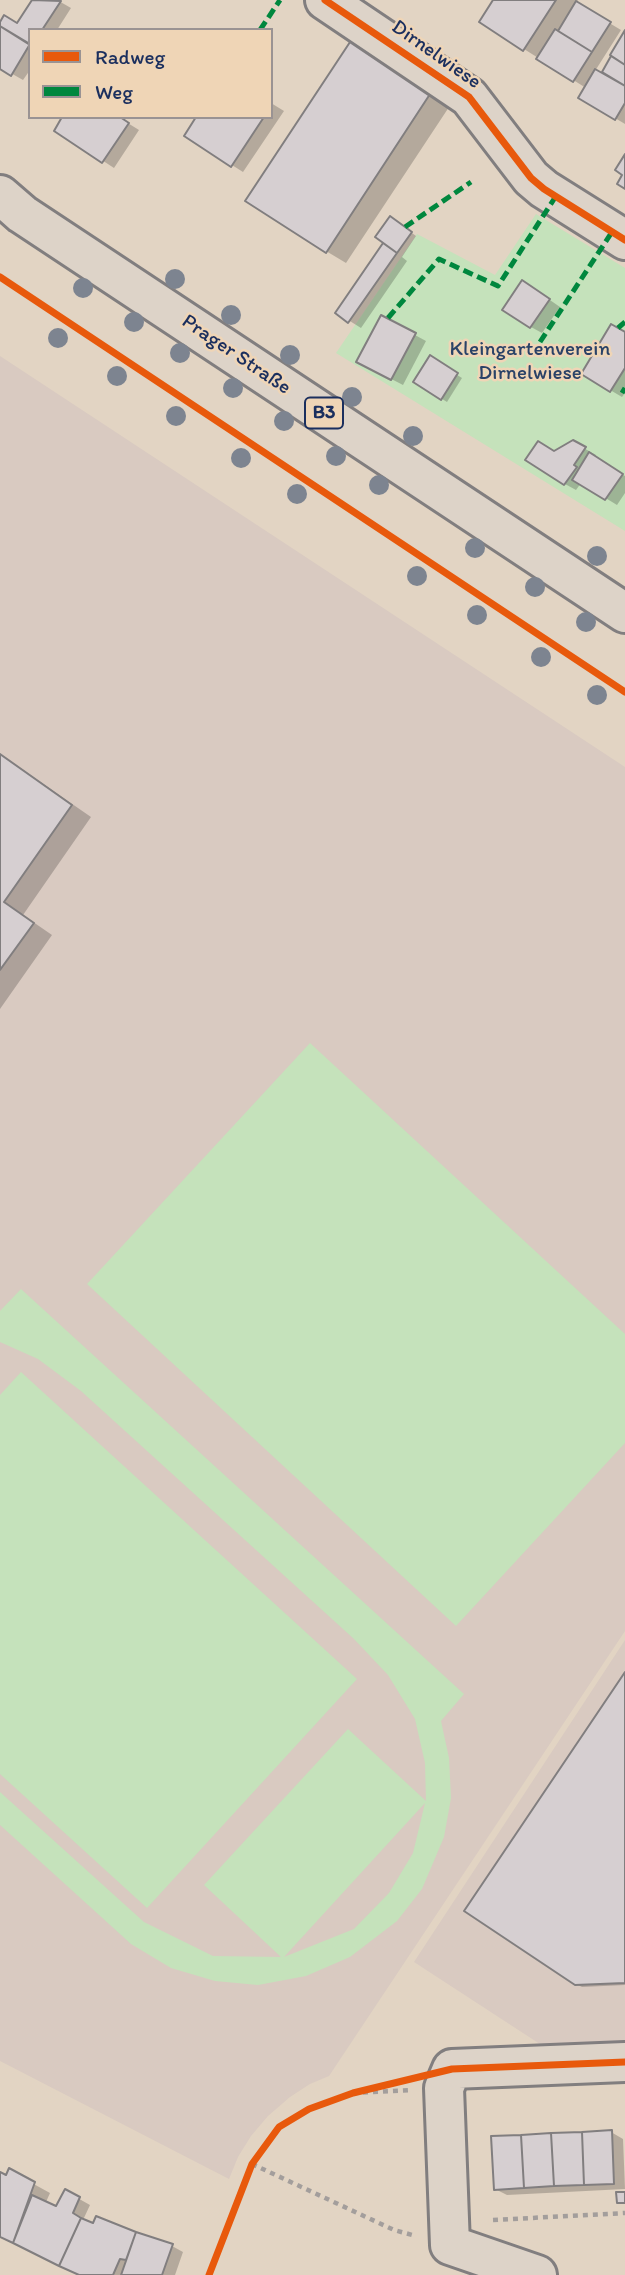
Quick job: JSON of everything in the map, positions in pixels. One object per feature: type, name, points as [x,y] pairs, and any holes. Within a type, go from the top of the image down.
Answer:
[{"type":"main road","name":"Dirnelwiese","points":[[325,0],[460,90],[477,104],[520,166],[544,189],[625,240]]},
{"type":"main road","name":"Prager Straße","points":[[8,205],[625,613]]},
{"type":"main road","points":[[537,2275],[450,2234],[444,2088],[452,2070],[625,2062]]},
{"type":"path","points":[[342,2097],[452,2070]]},
{"type":"path","points":[[247,2176],[259,2154]]},
{"type":"path","points":[[252,2164],[394,2230],[450,2234],[625,2213]]},
{"type":"shaded area","points":[[0,356],[625,767],[625,1631],[329,2076],[290,2097],[268,2116],[238,2157],[229,2179],[0,2061]]},
{"type":"shaded area","points":[[625,1640],[625,2044],[546,2048],[414,1962]]},
{"type":"green space","name":"Kleingartenverein Dirnelwiese","points":[[536,214],[625,268],[625,531],[336,353],[417,234],[495,275]]},
{"type":"green space","points":[[310,1043],[625,1334],[625,1443],[456,1626],[87,1284]]},
{"type":"green space","points":[[21,1289],[464,1694],[441,1721],[449,1758],[451,1798],[444,1837],[422,1889],[397,1921],[350,1957],[306,1976],[258,1985],[215,1981],[171,1968],[131,1944],[0,1825],[0,1792],[144,1922],[213,1956],[281,1957],[204,1885],[348,1729],[426,1801],[425,1763],[415,1719],[388,1675],[354,1639],[81,1391],[38,1359],[0,1342],[0,1311]],"holes":[[[425,1803],[413,1853],[389,1893],[354,1929],[284,1957]]]},
{"type":"green space","points":[[21,1372],[357,1679],[147,1908],[0,1774],[0,1395]]},
{"type":"building","points":[[32,0],[61,1],[43,28],[28,28],[28,44],[0,26],[4,15],[17,23]]},
{"type":"building","points":[[493,0],[556,0],[523,51],[479,22]]},
{"type":"building","points":[[576,1],[611,22],[592,52],[558,31]]},
{"type":"building","points":[[0,26],[28,43],[28,47],[11,76],[0,69]]},
{"type":"building","points":[[555,29],[592,52],[573,82],[536,59]]},
{"type":"building","points":[[625,30],[625,65],[610,55]]},
{"type":"building","points":[[354,36],[434,88],[326,253],[245,201]]},
{"type":"building","points":[[611,56],[625,65],[625,86],[602,72]]},
{"type":"building","points":[[595,69],[625,86],[625,103],[615,120],[578,98]]},
{"type":"building","points":[[61,119],[123,119],[129,123],[102,163],[54,131]]},
{"type":"building","points":[[195,119],[263,119],[231,167],[184,136]]},
{"type":"building","points":[[625,154],[625,189],[617,184],[622,175],[615,170]]},
{"type":"building","points":[[390,216],[412,232],[397,253],[375,237]]},
{"type":"building","points":[[383,243],[397,253],[348,323],[335,313]]},
{"type":"building","points":[[522,280],[550,299],[530,328],[502,310]]},
{"type":"building","points":[[381,315],[416,333],[391,380],[356,362]]},
{"type":"building","points":[[611,324],[625,332],[625,368],[610,392],[581,374]]},
{"type":"building","points":[[430,355],[458,373],[441,400],[413,382]]},
{"type":"building","points":[[573,440],[586,447],[574,465],[577,467],[564,485],[525,460],[538,441],[554,451]]},
{"type":"building","points":[[589,452],[623,474],[605,500],[572,480]]},
{"type":"building","points":[[0,754],[72,805],[4,902],[34,923],[0,970]]},
{"type":"building","points":[[625,1672],[625,1983],[575,1985],[464,1911]]},
{"type":"building","points":[[612,2130],[614,2184],[584,2185],[582,2132]]},
{"type":"building","points":[[582,2132],[584,2185],[554,2186],[551,2133]]},
{"type":"building","points":[[551,2133],[554,2186],[524,2188],[521,2135]]},
{"type":"building","points":[[521,2135],[524,2188],[494,2190],[491,2136]]},
{"type":"building","points":[[9,2168],[35,2182],[13,2243],[0,2237],[0,2172],[6,2175]]},
{"type":"building","points":[[65,2189],[80,2197],[73,2213],[81,2218],[59,2266],[13,2243],[32,2195],[56,2206]]},
{"type":"building","points":[[616,2192],[625,2192],[625,2203],[617,2203]]},
{"type":"building","points":[[96,2216],[136,2232],[126,2260],[120,2259],[113,2275],[79,2275],[59,2266],[81,2218],[93,2223]]},
{"type":"building","points":[[136,2232],[173,2244],[162,2275],[121,2275]]},
{"type":"marked path","points":[[261,28],[280,0]]},
{"type":"marked path","points":[[405,227],[471,182]]},
{"type":"marked path","points":[[388,318],[439,259],[498,286],[556,196]]},
{"type":"marked path","points":[[540,342],[612,232]]},
{"type":"marked path","points":[[618,328],[625,322]]},
{"type":"marked path","points":[[622,393],[625,388]]},
{"type":"cycle path","points":[[325,0],[469,97],[531,178],[625,240]]},
{"type":"cycle path","points":[[0,277],[625,692]]},
{"type":"cycle path","points":[[209,2275],[252,2164],[279,2127],[309,2109],[353,2093],[452,2069],[625,2062]]}]
